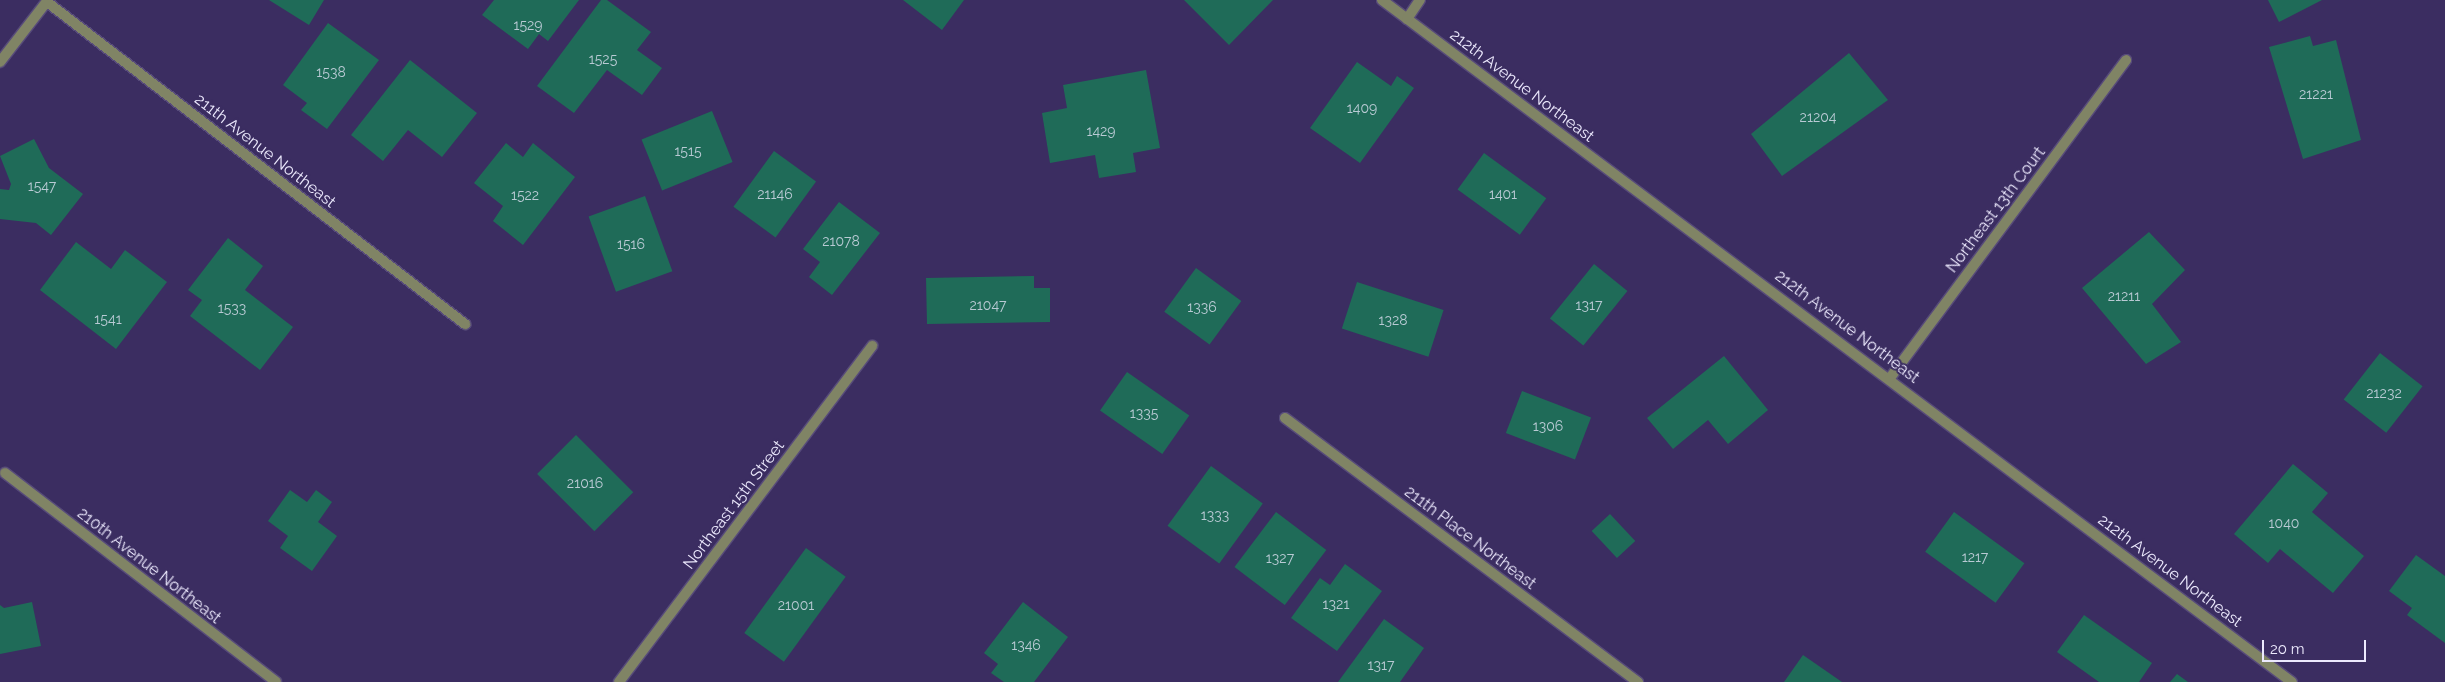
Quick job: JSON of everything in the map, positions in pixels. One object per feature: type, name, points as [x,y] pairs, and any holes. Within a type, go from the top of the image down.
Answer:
[{"type":"street","name":"212th Avenue Northeast","points":[[1382,0],[1890,378],[2292,682]]},
{"type":"street","points":[[1407,18],[1420,0]]},
{"type":"street","points":[[0,62],[47,1]]},
{"type":"street","name":"211th Avenue Northeast","points":[[47,1],[465,324]]},
{"type":"street","name":"Northeast 13th Court","points":[[1890,378],[2126,60]]},
{"type":"street","name":"Northeast 15th Street","points":[[619,682],[872,346]]},
{"type":"street","name":"211th Place Northeast","points":[[1285,418],[1638,682]]},
{"type":"street","name":"210th Avenue Northeast","points":[[4,473],[276,682]]},
{"type":"building","points":[[269,0],[324,0],[309,25]]},
{"type":"building","points":[[494,0],[579,0],[548,41],[539,34],[528,49],[482,15]]},
{"type":"building","points":[[601,0],[607,0],[651,32],[637,50],[662,68],[642,95],[607,70],[574,113],[537,86]]},
{"type":"building","points":[[903,0],[964,0],[942,30]]},
{"type":"building","points":[[1184,0],[1273,0],[1229,45]]},
{"type":"building","points":[[2268,0],[2322,0],[2279,22]]},
{"type":"building","points":[[328,23],[379,60],[327,129],[301,110],[307,103],[283,85]]},
{"type":"building","points":[[2310,36],[2313,46],[2336,40],[2361,140],[2303,159],[2269,47]]},
{"type":"building","points":[[1849,53],[1888,100],[1782,176],[1751,134]]},
{"type":"building","points":[[410,60],[477,113],[442,157],[408,130],[383,161],[351,135]]},
{"type":"building","points":[[1357,62],[1391,86],[1397,76],[1414,88],[1360,163],[1310,128]]},
{"type":"building","points":[[1146,70],[1160,148],[1133,153],[1136,172],[1099,178],[1095,155],[1050,163],[1042,113],[1067,108],[1063,85]]},
{"type":"building","points":[[712,111],[733,162],[662,190],[642,139]]},
{"type":"building","points":[[34,139],[49,168],[83,194],[51,235],[36,223],[0,219],[0,189],[9,190],[11,184],[0,156]]},
{"type":"building","points":[[506,143],[523,157],[533,143],[575,177],[523,245],[493,221],[503,206],[474,183]]},
{"type":"building","points":[[774,151],[816,182],[776,237],[733,207]]},
{"type":"building","points":[[1484,153],[1546,198],[1520,235],[1458,189]]},
{"type":"building","points":[[645,196],[672,271],[616,292],[589,217]]},
{"type":"building","points":[[839,202],[880,233],[832,295],[809,277],[820,262],[803,249]]},
{"type":"building","points":[[2149,232],[2185,270],[2152,304],[2181,342],[2146,364],[2082,288]]},
{"type":"building","points":[[228,238],[263,266],[245,290],[293,327],[260,370],[190,316],[202,300],[188,290]]},
{"type":"building","points":[[76,242],[111,269],[125,250],[167,282],[116,349],[40,290]]},
{"type":"building","points":[[1594,264],[1627,291],[1583,345],[1550,318]]},
{"type":"building","points":[[1196,268],[1241,301],[1210,345],[1164,312]]},
{"type":"building","points":[[1034,276],[1034,288],[1050,288],[1050,322],[927,324],[926,278]]},
{"type":"building","points":[[1357,282],[1444,310],[1428,357],[1342,329]]},
{"type":"building","points":[[2380,353],[2423,386],[2386,433],[2344,399]]},
{"type":"building","points":[[1724,356],[1768,410],[1728,444],[1708,420],[1673,449],[1647,418]]},
{"type":"building","points":[[1127,372],[1189,416],[1162,454],[1100,411]]},
{"type":"building","points":[[1522,391],[1591,418],[1575,460],[1506,433]]},
{"type":"building","points":[[576,435],[633,492],[594,531],[537,474]]},
{"type":"building","points":[[2293,464],[2328,493],[2312,512],[2364,556],[2333,593],[2280,549],[2268,563],[2234,534]]},
{"type":"building","points":[[1211,466],[1263,504],[1219,563],[1168,526]]},
{"type":"building","points":[[290,490],[307,502],[316,490],[332,502],[318,522],[337,536],[312,571],[280,548],[288,536],[268,521]]},
{"type":"building","points":[[1276,512],[1326,550],[1285,605],[1234,567]]},
{"type":"building","points":[[1954,512],[2024,563],[1996,603],[1925,552]]},
{"type":"building","points":[[1610,514],[1635,541],[1617,558],[1592,531]]},
{"type":"building","points":[[806,548],[846,577],[784,662],[744,633]]},
{"type":"building","points":[[2416,555],[2445,576],[2445,643],[2407,615],[2412,608],[2389,591]]},
{"type":"building","points":[[1345,564],[1382,591],[1337,651],[1291,618],[1320,578],[1330,585]]},
{"type":"building","points":[[32,602],[41,646],[0,654],[0,605],[4,608]]},
{"type":"building","points":[[1023,602],[1068,637],[1034,682],[1004,682],[991,673],[998,664],[984,653]]},
{"type":"building","points":[[2084,615],[2152,663],[2139,682],[2099,682],[2057,652]]},
{"type":"building","points":[[1384,619],[1424,648],[1400,682],[1338,682]]},
{"type":"building","points":[[1803,655],[1842,682],[1784,682]]},
{"type":"building","points":[[2177,674],[2188,682],[2170,682]]}]
